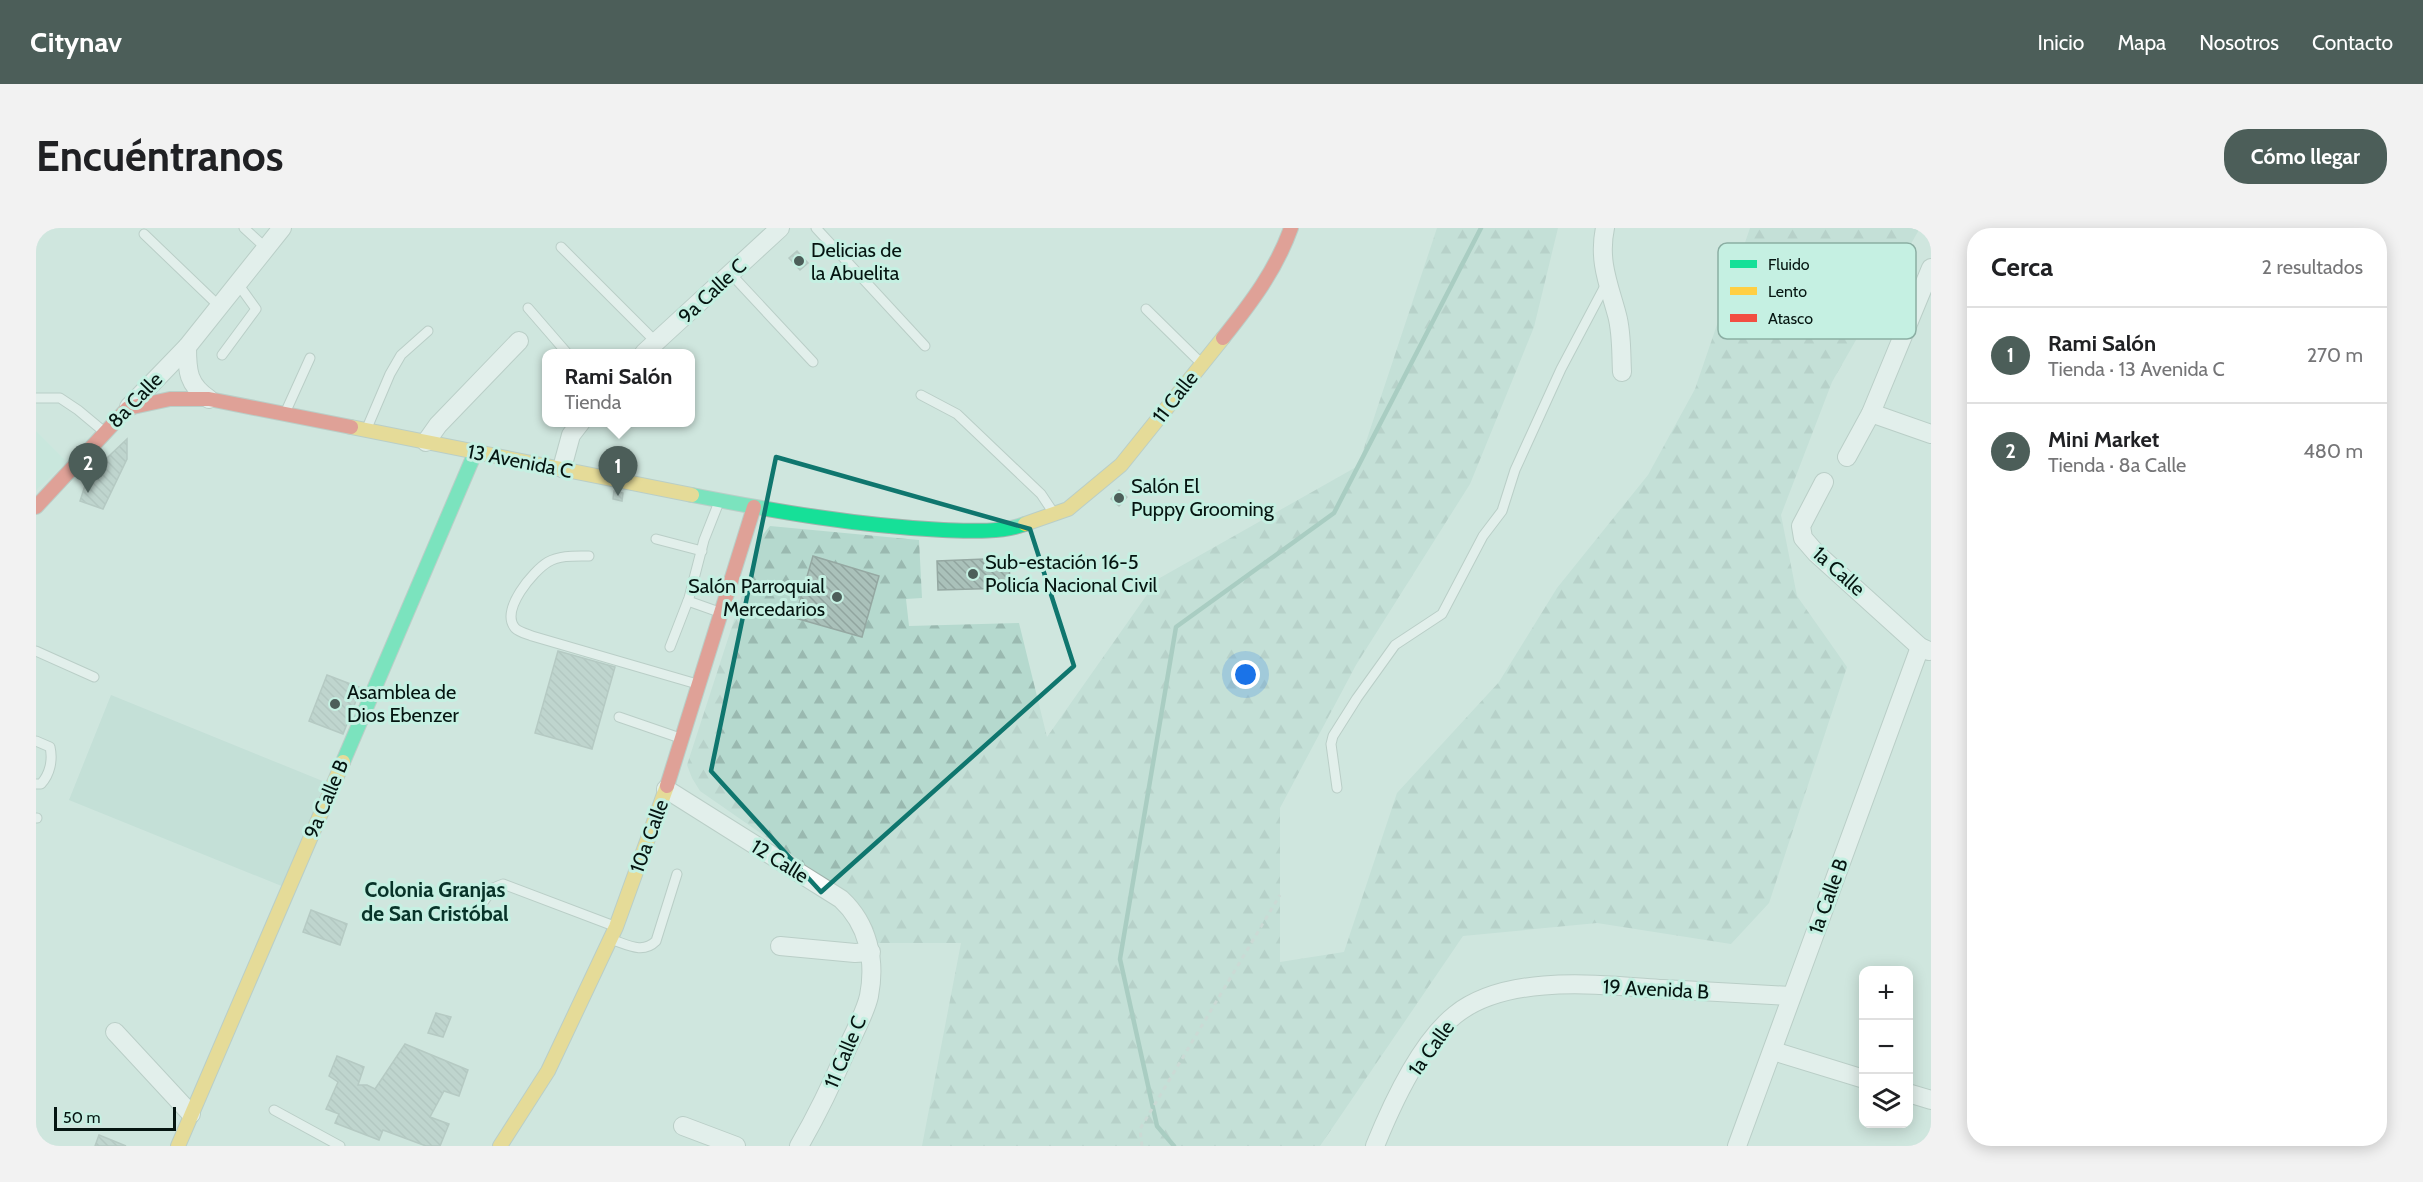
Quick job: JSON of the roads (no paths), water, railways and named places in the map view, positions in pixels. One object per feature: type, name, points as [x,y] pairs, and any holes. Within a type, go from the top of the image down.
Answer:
[{"type":"street","name":"8a Calle","points":[[36,507],[104,432],[187,347],[282,228]]},
{"type":"street","name":"9a Calle C","points":[[650,348],[780,228]]},
{"type":"street","name":"11 Calle","points":[[1020,526],[1068,509],[1122,465],[1242,315],[1280,258],[1291,228]]},
{"type":"street","points":[[1605,228],[1603,265],[1606,283],[1618,317],[1622,372]]},
{"type":"street","points":[[1916,304],[1931,268]]},
{"type":"street","points":[[1847,457],[1871,413],[1902,339]]},
{"type":"street","points":[[426,442],[438,425],[519,342]]},
{"type":"street","name":"8a Calle","points":[[187,347],[187,370],[196,390],[208,399]]},
{"type":"street","name":"13 Avenida C","points":[[128,408],[170,399],[208,399],[754,507],[908,528],[971,531],[1020,526]]},
{"type":"street","points":[[1871,413],[1931,434]]},
{"type":"street","points":[[562,468],[571,435],[578,427]]},
{"type":"street","name":"9a Calle B","points":[[178,1146],[476,453]]},
{"type":"street","name":"1a Calle","points":[[1824,482],[1801,526],[1803,538],[1816,553],[1925,649]]},
{"type":"street","name":"10a Calle","points":[[500,1146],[548,1071],[614,933],[666,789],[754,507]]},
{"type":"street","name":"1a Calle B","points":[[1737,1146],[1791,996],[1925,649]]},
{"type":"street","name":"12 Calle","points":[[666,789],[841,899],[855,912],[871,952]]},
{"type":"street","points":[[780,946],[855,953],[871,952]]},
{"type":"street","name":"11 Calle C","points":[[800,1146],[822,1106],[868,996],[871,952]]},
{"type":"street","name":"19 Avenida B","points":[[1522,990],[1564,983],[1791,996]]},
{"type":"street","name":"1a Calle","points":[[1375,1146],[1388,1115],[1422,1052],[1454,1015],[1492,995],[1522,990]]},
{"type":"street","points":[[115,1032],[191,1114]]},
{"type":"street","points":[[1773,1051],[1859,1078]]},
{"type":"street","points":[[1913,1095],[1931,1100]]},
{"type":"street","points":[[683,1126],[736,1146]]},
{"type":"lane","points":[[244,228],[266,248]]},
{"type":"lane","points":[[816,228],[925,346]]},
{"type":"lane","points":[[144,234],[219,306]]},
{"type":"lane","points":[[561,247],[650,348]]},
{"type":"lane","points":[[730,273],[813,362]]},
{"type":"lane","points":[[1337,788],[1331,744],[1333,736],[1395,645],[1443,614],[1483,536],[1502,511],[1515,470],[1561,369],[1606,283]]},
{"type":"lane","points":[[222,355],[256,309],[238,284]]},
{"type":"lane","points":[[528,308],[563,349]]},
{"type":"lane","points":[[1146,309],[1202,363]]},
{"type":"lane","points":[[366,430],[385,385],[401,355],[428,331]]},
{"type":"lane","points":[[285,414],[288,402],[310,358]]},
{"type":"lane","points":[[921,395],[957,414],[1041,494],[1054,514]]},
{"type":"lane","points":[[36,398],[60,398],[104,432]]},
{"type":"lane","points":[[670,647],[688,601],[708,529],[720,500]]},
{"type":"lane","points":[[656,538],[702,551]]},
{"type":"lane","points":[[589,556],[561,557],[548,562],[528,578],[521,588],[513,611],[511,620],[516,629],[532,636],[699,685]]},
{"type":"lane","points":[[688,601],[721,613]]},
{"type":"lane","points":[[36,651],[94,677]]},
{"type":"lane","points":[[619,717],[682,739]]},
{"type":"lane","points":[[36,741],[50,747],[52,757],[47,778],[41,784],[36,784]]},
{"type":"lane","points":[[484,901],[493,888],[503,884],[614,933],[641,949],[650,946],[656,940],[677,874]]},
{"type":"lane","points":[[274,1110],[340,1146]]},
{"type":"waterway","points":[[1174,1146],[1157,1126],[1120,959],[1176,627],[1334,513],[1481,228]]},
{"type":"place","name":"Delicias de la Abuelita","points":[[799,261]]},
{"type":"place","name":"Mini Market","points":[[88,493]]},
{"type":"place","name":"Rami Salón","points":[[618,496]]},
{"type":"place","name":"Salón El Puppy Grooming","points":[[1119,498]]},
{"type":"place","name":"Sub-estación 16-5 Policía Nacional Civil","points":[[973,574]]},
{"type":"place","name":"Salón Parroquial Mercedarios","points":[[837,597]]},
{"type":"place","name":"Asamblea de Dios Ebenzer","points":[[335,704]]},
{"type":"district","name":"Colonia Granjas de San Cristóbal","points":[[435,901]]}]
